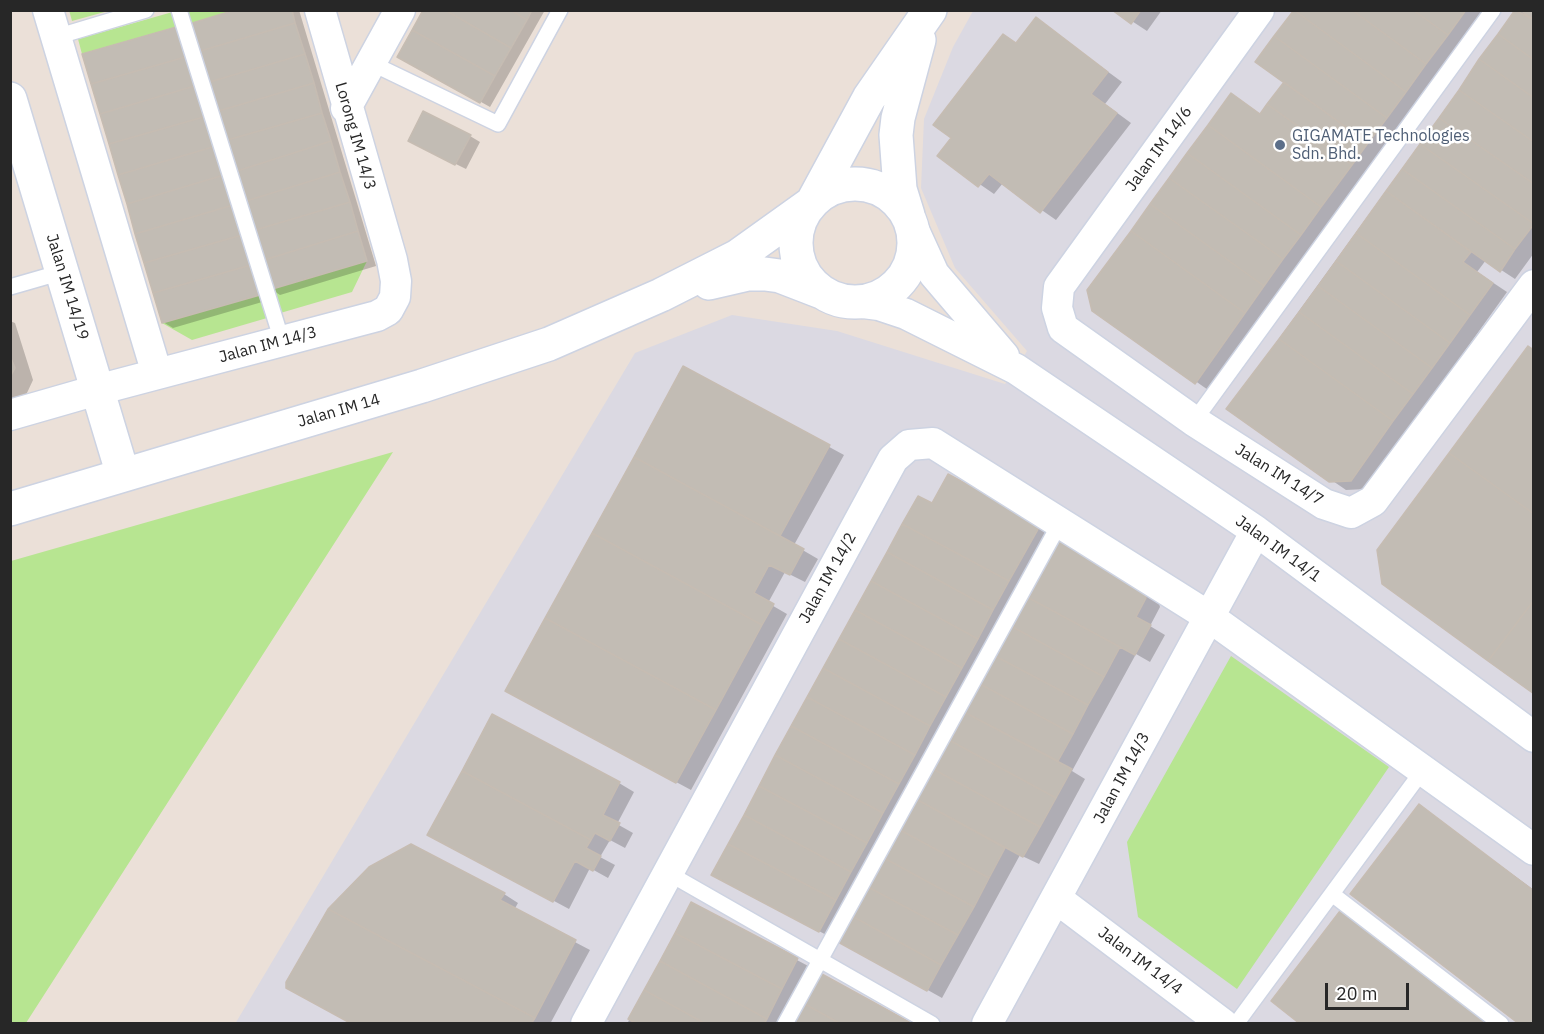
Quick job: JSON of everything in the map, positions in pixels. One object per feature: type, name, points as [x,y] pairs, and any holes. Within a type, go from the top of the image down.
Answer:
[{"type":"street","name":"Lorong IM 14/3","points":[[320,10],[346,108],[392,260]]},
{"type":"street","points":[[346,108],[400,10]]},
{"type":"street","name":"Jalan IM 14/6","points":[[1059,286],[1259,10]]},
{"type":"street","points":[[927,16],[869,98],[812,202],[800,219],[796,239],[798,259],[807,277],[821,291],[840,300],[879,305],[900,311],[1016,369]]},
{"type":"street","points":[[840,300],[860,302],[879,296],[895,286],[907,271],[913,253],[914,234],[900,189],[896,135],[898,118],[927,16]]},
{"type":"street","points":[[52,24],[157,374]]},
{"type":"street","name":"Jalan IM 14/19","points":[[13,115],[123,475]]},
{"type":"street","points":[[812,202],[827,191],[844,184],[864,184],[882,190],[897,201],[908,217],[928,265],[943,288],[1016,369]]},
{"type":"street","name":"Jalan IM 14","points":[[10,509],[422,386],[549,344],[661,295],[738,256],[812,202]]},
{"type":"street","name":"Jalan IM 14/3","points":[[10,416],[98,390],[377,316],[388,310],[394,297],[396,281],[392,260]]},
{"type":"street","name":"Jalan IM 14","points":[[661,295],[726,278],[765,274],[780,276],[840,300]]},
{"type":"street","name":"Jalan IM 14/7","points":[[1059,286],[1057,308],[1063,328],[1194,421],[1324,504],[1352,513],[1374,501],[1533,285]]},
{"type":"street","name":"Jalan IM 14/1","points":[[1016,369],[1256,531],[1533,737]]},
{"type":"street","name":"Jalan IM 14/2","points":[[586,1023],[893,459],[909,445],[933,443],[1208,616]]},
{"type":"street","name":"Jalan IM 14/3","points":[[987,1023],[1057,899],[1256,531]]},
{"type":"street","points":[[1208,616],[1533,850]]},
{"type":"street","name":"Jalan IM 14/4","points":[[1057,899],[1223,1023]]},
{"type":"lane","points":[[52,24],[146,10]]},
{"type":"lane","points":[[178,10],[282,341]]},
{"type":"lane","points":[[371,63],[498,124],[560,10]]},
{"type":"lane","points":[[1194,421],[1493,10]]},
{"type":"lane","points":[[10,287],[62,272]]},
{"type":"lane","points":[[785,1023],[1060,523]]},
{"type":"lane","points":[[1236,1023],[1423,770]]},
{"type":"lane","points":[[668,873],[932,1023]]},
{"type":"lane","points":[[1332,894],[1501,1023]]},
{"type":"shaded area","points":[[973,11],[1533,11],[1533,1023],[235,1024],[635,353],[732,315],[837,331],[1005,384],[1016,369],[1027,351],[955,268],[921,188],[924,119],[953,47]]},
{"type":"green space","points":[[69,10],[108,10],[108,11],[72,21]]},
{"type":"green space","points":[[185,10],[235,11],[189,24]]},
{"type":"green space","points":[[176,11],[180,26],[82,54],[78,39]]},
{"type":"green space","points":[[367,261],[352,292],[277,314],[269,290]]},
{"type":"green space","points":[[260,295],[267,318],[192,340],[162,323]]},
{"type":"green space","points":[[393,452],[26,1023],[11,1023],[11,561]]},
{"type":"green space","points":[[1231,656],[1389,767],[1237,989],[1138,917],[1127,842]]},
{"type":"building","points":[[235,10],[292,10],[295,23],[197,52],[189,24]]},
{"type":"building","points":[[423,10],[445,10],[511,48],[495,76],[412,30]]},
{"type":"building","points":[[445,10],[511,10],[527,20],[511,48]]},
{"type":"building","points":[[511,10],[532,10],[527,20]]},
{"type":"building","points":[[1112,10],[1141,10],[1131,24]]},
{"type":"building","points":[[1294,10],[1352,10],[1426,64],[1406,92]]},
{"type":"building","points":[[1294,10],[1406,92],[1387,118],[1274,36]]},
{"type":"building","points":[[1352,10],[1413,10],[1448,35],[1426,64]]},
{"type":"building","points":[[1413,10],[1466,10],[1448,35]]},
{"type":"building","points":[[1515,10],[1534,20],[1534,60],[1498,34]]},
{"type":"building","points":[[1520,10],[1534,10],[1534,20]]},
{"type":"building","points":[[1036,17],[1108,72],[1091,94],[1117,113],[1040,213],[989,174],[978,187],[937,156],[951,138],[933,125],[1003,34],[1016,43]]},
{"type":"building","points":[[295,23],[305,54],[206,83],[197,52]]},
{"type":"building","points":[[180,26],[189,56],[91,84],[82,54]]},
{"type":"building","points":[[412,30],[495,76],[480,103],[397,57]]},
{"type":"building","points":[[1498,34],[1534,60],[1534,98],[1479,59]]},
{"type":"building","points":[[1274,36],[1387,118],[1368,143],[1255,62]]},
{"type":"building","points":[[305,54],[314,83],[215,112],[206,83]]},
{"type":"building","points":[[189,56],[198,85],[100,114],[91,84]]},
{"type":"building","points":[[1479,59],[1534,98],[1534,142],[1459,90]]},
{"type":"building","points":[[1284,82],[1368,143],[1352,165],[1267,104]]},
{"type":"building","points":[[314,83],[322,113],[224,141],[215,112]]},
{"type":"building","points":[[198,85],[207,116],[109,144],[100,114]]},
{"type":"building","points":[[1459,90],[1534,142],[1534,184],[1439,118]]},
{"type":"building","name":"GIGAMATE Technologies Sdn. Bhd.","points":[[1231,93],[1260,114],[1267,104],[1352,165],[1321,207],[1208,125]]},
{"type":"building","points":[[423,111],[471,135],[455,165],[408,141]]},
{"type":"building","points":[[322,113],[331,141],[234,172],[224,141]]},
{"type":"building","points":[[207,116],[216,146],[118,175],[109,144]]},
{"type":"building","points":[[1439,118],[1534,184],[1534,224],[1420,144]]},
{"type":"building","points":[[1208,125],[1321,207],[1301,235],[1187,153]]},
{"type":"building","points":[[331,141],[340,172],[243,202],[234,172]]},
{"type":"building","points":[[1420,144],[1534,224],[1515,249],[1402,169]]},
{"type":"building","points":[[216,146],[224,175],[127,204],[118,175]]},
{"type":"building","points":[[1187,153],[1301,235],[1283,259],[1169,178]]},
{"type":"building","points":[[1402,169],[1515,249],[1500,272],[1386,191]]},
{"type":"building","points":[[340,172],[350,202],[252,231],[243,202]]},
{"type":"building","points":[[224,175],[233,205],[135,234],[127,204]]},
{"type":"building","points":[[1169,178],[1283,259],[1264,286],[1150,204]]},
{"type":"building","name":"GIGAMATE Technologies Sdn. Bhd.","points":[[1386,191],[1471,252],[1463,262],[1493,283],[1470,315],[1356,233]]},
{"type":"building","points":[[350,202],[358,231],[261,261],[252,231]]},
{"type":"building","points":[[1150,204],[1264,286],[1245,313],[1131,231]]},
{"type":"building","points":[[233,205],[242,235],[144,263],[135,234]]},
{"type":"building","points":[[358,231],[367,261],[269,290],[261,261]]},
{"type":"building","points":[[1131,231],[1245,313],[1195,384],[1092,311],[1087,290]]},
{"type":"building","points":[[1356,233],[1470,315],[1450,343],[1336,261]]},
{"type":"building","points":[[242,235],[251,265],[153,293],[144,263]]},
{"type":"building","points":[[1336,261],[1450,343],[1432,368],[1318,286]]},
{"type":"building","points":[[251,265],[260,295],[162,323],[153,293]]},
{"type":"building","points":[[1318,286],[1432,368],[1413,394],[1299,312]]},
{"type":"building","points":[[1299,312],[1413,394],[1393,421],[1279,339]]},
{"type":"building","points":[[1279,339],[1393,421],[1351,481],[1329,482],[1226,409]]},
{"type":"building","points":[[1528,346],[1534,350],[1534,514],[1449,453]]},
{"type":"building","points":[[10,356],[15,368],[10,377]]},
{"type":"building","points":[[683,366],[830,445],[780,536],[634,457]]},
{"type":"building","points":[[1449,453],[1534,514],[1534,600],[1488,661],[1382,584],[1377,550]]},
{"type":"building","points":[[634,457],[804,549],[790,575],[769,565],[754,593],[774,604],[762,625],[592,533]]},
{"type":"building","points":[[948,474],[1041,524],[1009,581],[902,524],[918,496],[932,503]]},
{"type":"building","points":[[902,524],[1009,581],[993,610],[887,552]]},
{"type":"building","points":[[592,533],[762,625],[716,710],[545,618]]},
{"type":"building","points":[[1059,538],[1142,583],[1146,598],[1136,617],[1151,625],[1135,655],[1027,597]]},
{"type":"building","points":[[887,552],[993,610],[978,639],[871,581]]},
{"type":"building","points":[[871,581],[978,639],[962,668],[855,610]]},
{"type":"building","points":[[1027,597],[1120,647],[1104,677],[1011,626]]},
{"type":"building","points":[[1534,600],[1534,694],[1488,661]]},
{"type":"building","points":[[855,610],[962,668],[946,697],[839,639]]},
{"type":"building","points":[[545,618],[716,710],[676,783],[505,691]]},
{"type":"building","points":[[1011,626],[1104,677],[1088,705],[995,656]]},
{"type":"building","points":[[839,639],[946,697],[930,726],[823,668]]},
{"type":"building","points":[[995,656],[1088,705],[1073,734],[980,684]]},
{"type":"building","points":[[823,668],[930,726],[915,755],[807,697]]},
{"type":"building","points":[[980,684],[1073,734],[1058,761],[964,712]]},
{"type":"building","points":[[807,697],[915,755],[899,784],[791,726]]},
{"type":"building","points":[[964,712],[1072,769],[1056,798],[949,740]]},
{"type":"building","points":[[492,714],[620,782],[603,815],[620,823],[610,841],[595,833],[591,840],[462,771]]},
{"type":"building","points":[[791,726],[899,784],[883,813],[775,755]]},
{"type":"building","points":[[949,740],[1056,798],[1040,827],[933,769]]},
{"type":"building","points":[[775,755],[883,813],[867,843],[759,786]]},
{"type":"building","points":[[933,769],[1040,827],[1023,857],[916,799]]},
{"type":"building","points":[[462,771],[591,840],[586,848],[601,856],[593,871],[575,861],[553,902],[427,835]]},
{"type":"building","points":[[759,786],[867,843],[851,872],[744,815]]},
{"type":"building","points":[[916,799],[1005,848],[989,878],[900,830]]},
{"type":"building","points":[[1419,804],[1534,891],[1534,1024],[1519,1024],[1350,894]]},
{"type":"building","points":[[744,815],[851,872],[836,900],[728,844]]},
{"type":"building","points":[[900,830],[989,878],[974,907],[884,858]]},
{"type":"building","points":[[411,844],[505,893],[500,900],[576,940],[535,1018],[328,909],[369,867]]},
{"type":"building","points":[[728,844],[836,900],[819,932],[711,875]]},
{"type":"building","points":[[884,858],[974,907],[958,935],[868,887]]},
{"type":"building","points":[[868,887],[958,935],[941,965],[852,916]]},
{"type":"building","points":[[691,902],[798,958],[782,989],[675,933]]},
{"type":"building","points":[[328,909],[535,1018],[531,1024],[352,1024],[286,988],[286,982]]},
{"type":"building","points":[[1340,911],[1488,1024],[1300,1024],[1271,1001]]},
{"type":"building","points":[[852,916],[941,965],[927,991],[838,942]]},
{"type":"building","points":[[675,933],[782,989],[767,1019],[660,961]]},
{"type":"building","points":[[660,961],[767,1019],[764,1024],[706,1024],[644,990]]},
{"type":"building","points":[[820,973],[913,1024],[841,1024],[803,1003]]},
{"type":"building","points":[[644,990],[706,1024],[637,1024],[628,1019]]},
{"type":"building","points":[[803,1003],[841,1024],[792,1024]]},
{"type":"place","name":"GIGAMATE Technologies Sdn. Bhd.","points":[[1280,145]]}]
